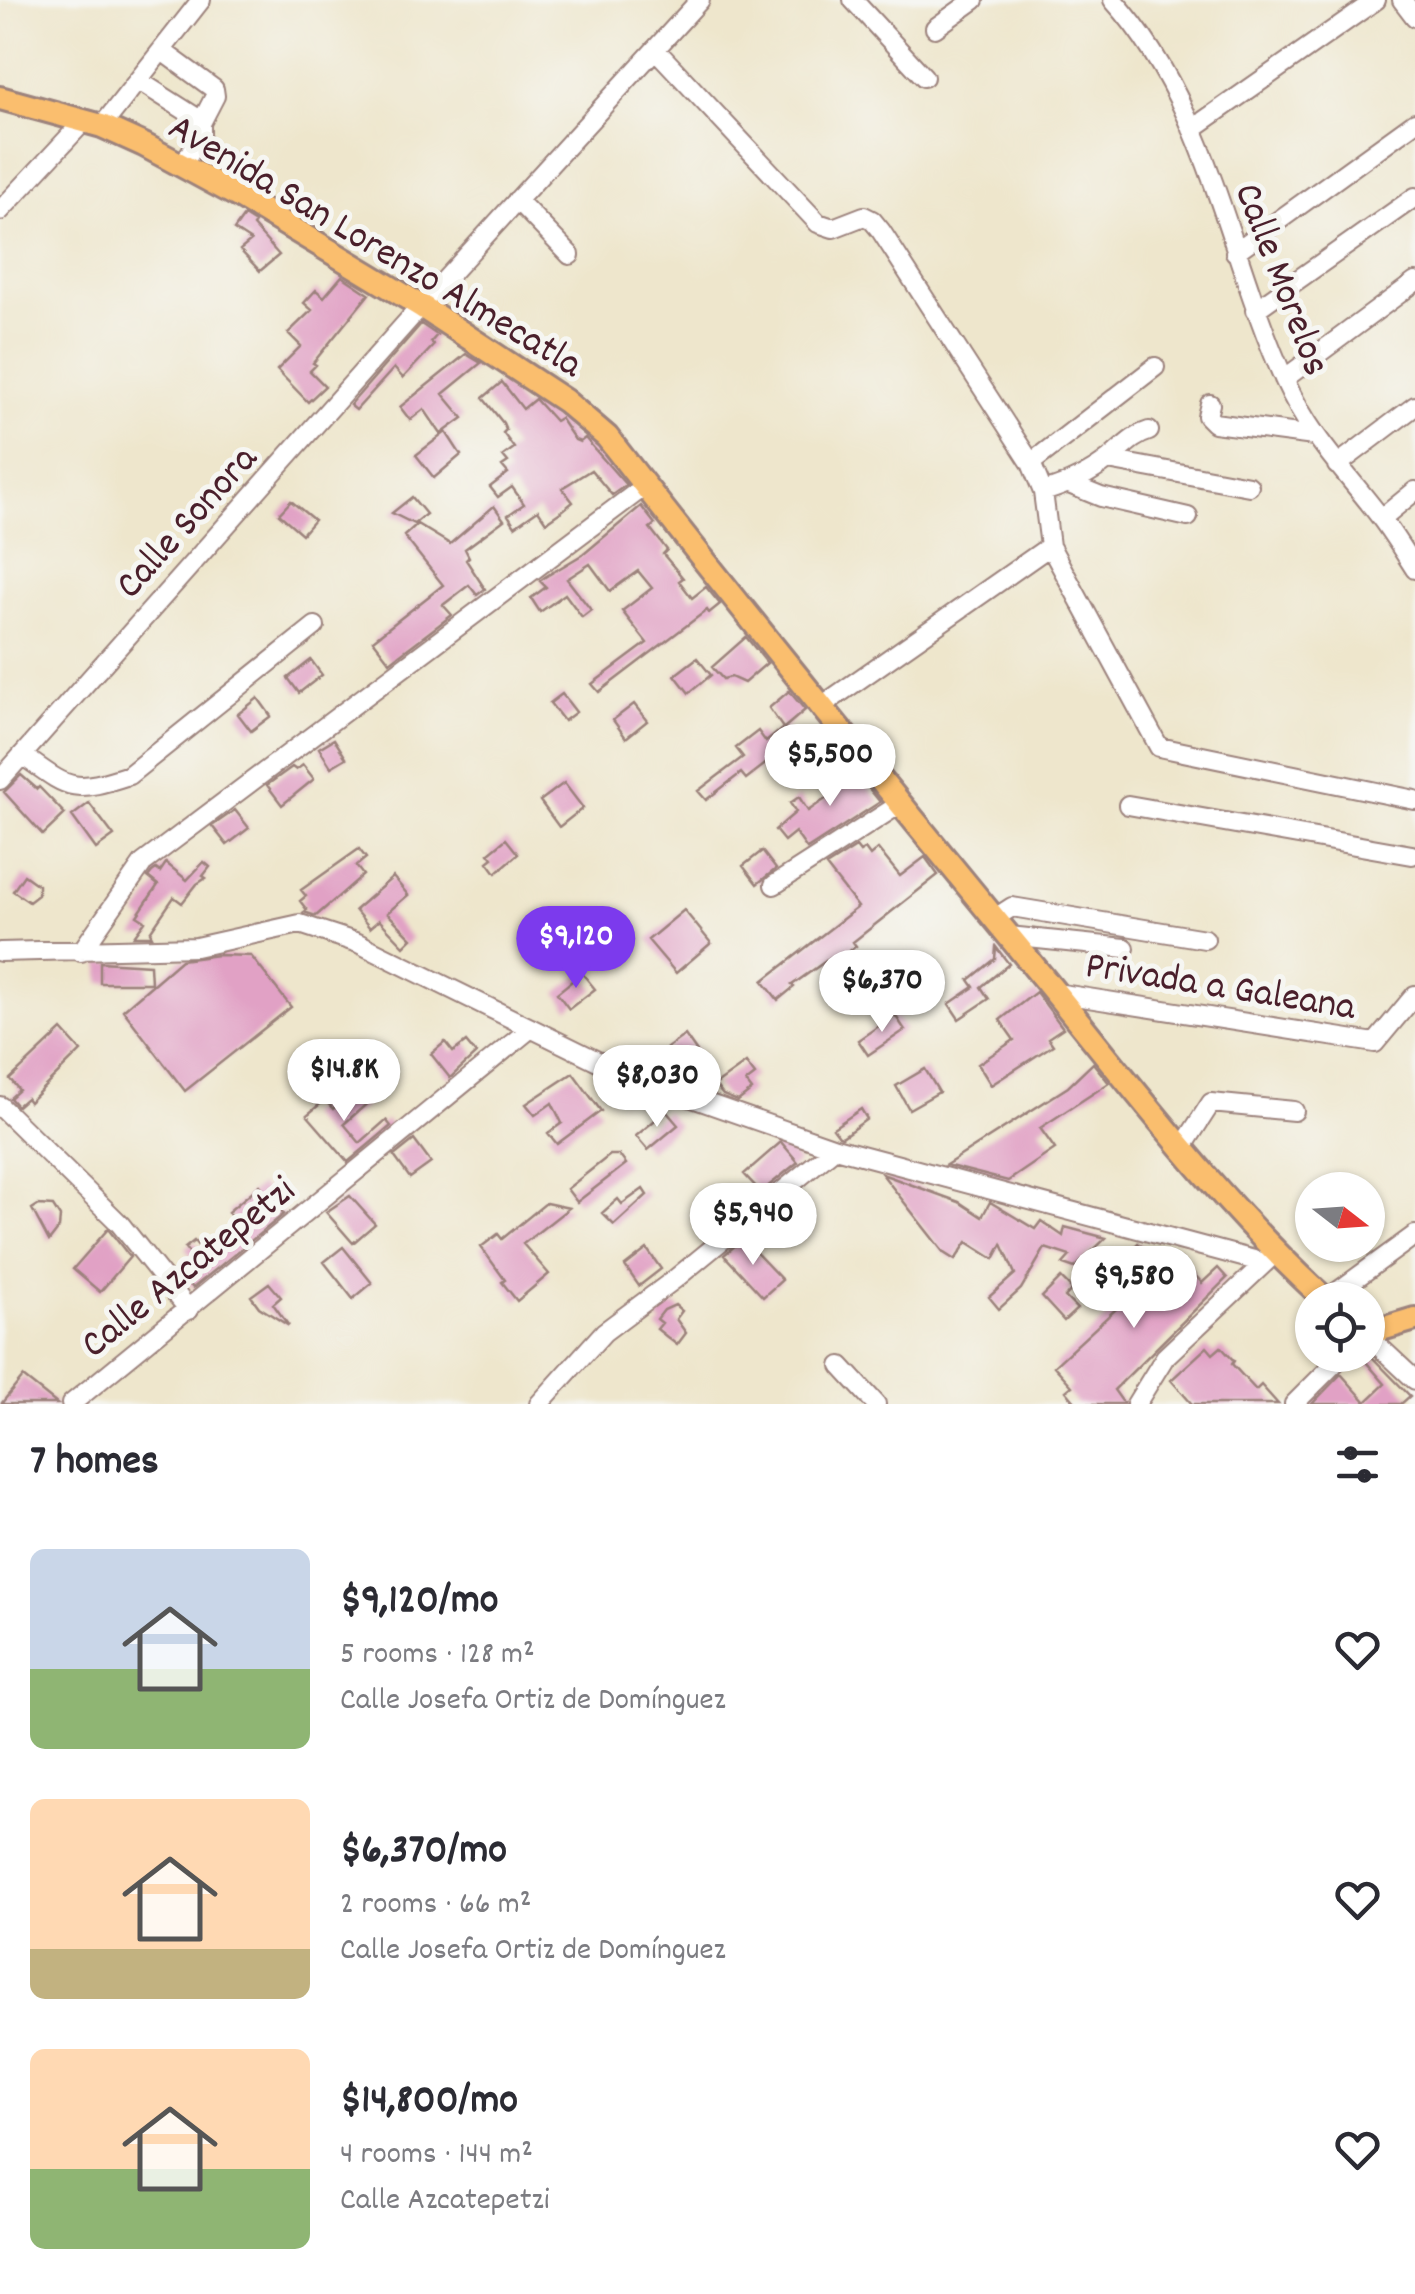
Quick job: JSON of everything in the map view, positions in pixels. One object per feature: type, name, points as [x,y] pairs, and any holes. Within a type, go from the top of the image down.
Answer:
[{"type":"main road","name":"Avenida San Lorenzo Almecatla","points":[[0,98],[94,123],[182,165],[421,306],[582,413],[607,437],[820,707],[1270,1258],[1302,1282]]},
{"type":"main road","points":[[1385,1329],[1415,1319]]},
{"type":"street","points":[[0,212],[139,81],[201,0]]},
{"type":"street","name":"Calle Sonora","points":[[0,780],[421,306],[700,0]]},
{"type":"street","points":[[853,0],[924,76]]},
{"type":"street","points":[[935,28],[974,0]]},
{"type":"street","name":"Calle Morelos","points":[[1112,0],[1159,62],[1192,130],[1256,310],[1284,379],[1314,436],[1382,518],[1415,568]]},
{"type":"street","points":[[1192,130],[1376,0]]},
{"type":"street","points":[[1402,0],[1415,17]]},
{"type":"street","points":[[656,49],[818,224],[834,228],[854,218],[864,216],[872,220],[1030,463],[1043,492],[1050,546],[1159,747],[1415,800]]},
{"type":"street","points":[[162,50],[214,90],[215,96],[201,124],[202,134],[182,165]]},
{"type":"street","points":[[139,81],[201,124]]},
{"type":"street","points":[[1235,252],[1415,122]]},
{"type":"street","points":[[1256,310],[1415,197]]},
{"type":"street","points":[[517,200],[570,255]]},
{"type":"street","points":[[1284,379],[1415,282]]},
{"type":"street","points":[[1030,463],[1154,367]]},
{"type":"street","points":[[1210,404],[1208,416],[1214,423],[1314,436]]},
{"type":"street","points":[[1336,465],[1415,406]]},
{"type":"street","points":[[1043,492],[1069,484],[1108,460],[1136,434],[1149,430]]},
{"type":"street","points":[[1108,460],[1250,486]]},
{"type":"street","points":[[1069,484],[1102,497],[1188,517]]},
{"type":"street","points":[[81,952],[143,863],[645,486]]},
{"type":"street","points":[[1382,518],[1415,490]]},
{"type":"street","points":[[820,707],[1050,546]]},
{"type":"street","points":[[22,755],[66,786],[98,786],[129,775],[315,626]]},
{"type":"street","points":[[774,885],[900,804]]},
{"type":"street","points":[[1128,806],[1414,856]]},
{"type":"street","points":[[1125,948],[1002,927],[1012,907],[1205,939]]},
{"type":"street","points":[[2,955],[196,947],[300,924],[358,943],[624,1074],[835,1148],[1270,1258]]},
{"type":"street","name":"Privada a Galeana","points":[[1056,992],[1375,1043],[1415,996]]},
{"type":"street","name":"Calle Azcatepetzi","points":[[70,1404],[532,1028]]},
{"type":"street","points":[[1182,1148],[1211,1104],[1294,1112]]},
{"type":"street","points":[[0,1106],[120,1224],[189,1310]]},
{"type":"street","points":[[539,1404],[604,1332],[835,1148]]},
{"type":"street","points":[[1351,1282],[1415,1235]]},
{"type":"street","points":[[1142,1400],[1165,1357],[1270,1258]]},
{"type":"street","points":[[1385,1351],[1415,1380]]},
{"type":"street","points":[[841,1366],[876,1404]]},
{"type":"street","points":[[1294,1404],[1326,1372]]},
{"type":"building","points":[[244,216],[255,223],[253,226],[279,255],[260,271],[240,250],[251,241],[234,230]]},
{"type":"building","points":[[342,276],[369,294],[313,363],[316,365],[310,371],[325,386],[308,402],[277,370],[301,346],[288,333],[312,310],[304,303],[316,290],[324,297]]},
{"type":"building","points":[[421,324],[437,335],[431,342],[434,345],[403,378],[394,368],[356,410],[350,405]]},
{"type":"building","points":[[466,354],[481,363],[443,394],[463,418],[441,434],[424,409],[410,420],[400,407]]},
{"type":"building","points":[[502,382],[523,409],[535,399],[555,421],[560,418],[575,440],[585,438],[626,485],[612,495],[591,470],[562,488],[573,502],[562,511],[546,522],[538,510],[515,526],[508,515],[524,504],[512,487],[498,497],[490,487],[508,473],[502,466],[508,462],[503,456],[514,448],[503,433],[503,423],[483,398]]},
{"type":"building","points":[[446,432],[461,455],[434,478],[416,455]]},
{"type":"building","points":[[412,497],[426,514],[414,524],[392,513]]},
{"type":"building","points":[[291,501],[314,520],[302,534],[279,514]]},
{"type":"building","points":[[494,506],[504,520],[465,549],[469,557],[466,560],[485,589],[477,595],[469,585],[443,605],[452,615],[390,662],[373,640],[443,585],[404,536],[417,524],[450,544]]},
{"type":"building","points":[[641,506],[655,524],[650,528],[667,550],[663,554],[683,578],[679,581],[692,598],[706,587],[720,604],[599,692],[592,684],[647,643],[622,611],[652,588],[638,571],[610,591],[590,564],[567,579],[591,610],[582,617],[565,594],[540,612],[531,598],[546,587],[540,581],[585,553]]},
{"type":"building","points":[[746,637],[767,663],[744,683],[731,677],[723,679],[712,667]]},
{"type":"building","points":[[697,658],[711,675],[689,693],[675,675]]},
{"type":"building","points":[[311,660],[322,675],[299,693],[288,678]]},
{"type":"building","points":[[789,691],[805,710],[784,728],[795,741],[746,779],[741,773],[706,800],[698,791],[743,757],[736,748],[758,731],[766,742],[783,728],[769,708]]},
{"type":"building","points":[[562,694],[576,712],[564,721],[550,703]]},
{"type":"building","points":[[258,698],[271,716],[251,731],[238,714]]},
{"type":"building","points":[[634,704],[647,721],[626,738],[613,720]]},
{"type":"building","points":[[334,739],[346,758],[331,767],[319,748]]},
{"type":"building","points":[[843,757],[880,802],[807,849],[795,832],[784,841],[775,830],[796,812],[790,803],[799,797],[808,811],[831,795],[828,792],[845,778],[834,764]]},
{"type":"building","points":[[303,765],[314,779],[282,805],[267,785],[292,767],[296,770]]},
{"type":"building","points":[[21,775],[65,814],[43,835],[4,792]]},
{"type":"building","points":[[564,783],[583,808],[559,827],[540,801]]},
{"type":"building","points":[[89,803],[114,836],[96,849],[72,816]]},
{"type":"building","points":[[235,810],[249,828],[227,845],[212,826]]},
{"type":"building","points":[[506,839],[518,854],[496,873],[488,862],[493,858],[489,853]]},
{"type":"building","points":[[856,847],[860,852],[865,849],[870,856],[878,849],[900,876],[925,857],[938,875],[853,942],[856,946],[834,963],[830,958],[778,1000],[763,981],[858,907],[826,866]]},
{"type":"building","points":[[359,849],[366,858],[356,866],[363,875],[316,916],[304,912],[307,910],[300,901],[306,896],[301,890]]},
{"type":"building","points":[[762,851],[776,869],[757,884],[743,866]]},
{"type":"building","points":[[204,862],[210,867],[203,876],[206,878],[182,903],[174,897],[150,932],[152,936],[134,936],[145,921],[137,916],[158,885],[148,877],[152,872],[160,872],[166,863],[187,880]]},
{"type":"building","points":[[24,875],[38,885],[38,895],[29,902],[13,891]]},
{"type":"building","points":[[393,877],[408,895],[387,913],[412,938],[404,946],[379,920],[370,928],[355,910]]},
{"type":"building","points":[[684,910],[711,943],[676,973],[648,940]]},
{"type":"building","points":[[996,947],[1009,964],[981,987],[989,999],[959,1019],[949,1004],[974,987],[969,980],[995,959]]},
{"type":"building","points":[[251,956],[291,1007],[185,1091],[123,1010],[181,960]]},
{"type":"building","points":[[100,962],[150,965],[151,983],[100,983]]},
{"type":"building","points":[[582,973],[595,989],[569,1009],[557,993]]},
{"type":"building","points":[[1036,992],[1063,1028],[1048,1038],[1053,1045],[991,1085],[978,1064],[1014,1040],[1000,1020]]},
{"type":"building","points":[[895,1015],[905,1030],[868,1055],[858,1040]]},
{"type":"building","points":[[62,1030],[81,1051],[29,1102],[26,1098],[17,1106],[10,1098],[19,1090],[10,1079]]},
{"type":"building","points":[[685,1035],[699,1055],[681,1068],[667,1048]]},
{"type":"building","points":[[445,1042],[453,1052],[466,1042],[476,1054],[450,1078],[431,1054]]},
{"type":"building","points":[[746,1063],[755,1075],[746,1082],[752,1090],[738,1101],[723,1095],[715,1085]]},
{"type":"building","points":[[1093,1063],[1109,1083],[1040,1128],[1055,1149],[1008,1181],[946,1165],[1068,1087]]},
{"type":"building","points":[[925,1069],[939,1092],[909,1109],[896,1086]]},
{"type":"building","points":[[573,1073],[601,1111],[557,1144],[548,1133],[562,1123],[552,1103],[535,1115],[526,1104]]},
{"type":"building","points":[[358,1087],[370,1101],[344,1124],[360,1143],[386,1120],[391,1126],[348,1162],[307,1115],[325,1100],[333,1109]]},
{"type":"building","points":[[861,1109],[867,1119],[839,1136],[833,1128]]},
{"type":"building","points":[[666,1111],[678,1125],[648,1150],[636,1136]]},
{"type":"building","points":[[414,1140],[431,1163],[410,1178],[394,1156]]},
{"type":"building","points":[[781,1142],[798,1162],[761,1192],[744,1174]]},
{"type":"building","points":[[610,1155],[619,1155],[626,1164],[577,1202],[567,1189]]},
{"type":"building","points":[[882,1174],[959,1202],[982,1217],[990,1202],[1035,1229],[1041,1221],[1063,1236],[1065,1227],[1106,1238],[1075,1268],[1063,1264],[1070,1256],[1045,1248],[1021,1289],[999,1309],[989,1297],[1015,1274],[1002,1244],[994,1259],[967,1242],[955,1260],[944,1253]]},
{"type":"building","points":[[260,1185],[284,1214],[193,1288],[182,1275],[196,1262],[185,1248],[194,1241],[206,1255],[241,1228],[228,1212]]},
{"type":"building","points":[[643,1189],[647,1195],[614,1225],[602,1213],[618,1199],[622,1204]]},
{"type":"building","points":[[350,1196],[375,1224],[353,1243],[326,1212]]},
{"type":"building","points":[[546,1203],[569,1208],[523,1244],[549,1274],[517,1301],[481,1247],[498,1234],[502,1239]]},
{"type":"building","points":[[38,1205],[53,1206],[60,1217],[59,1228],[49,1241],[32,1209]]},
{"type":"building","points":[[108,1229],[130,1257],[100,1292],[73,1269]]},
{"type":"building","points":[[743,1239],[782,1280],[763,1297],[724,1255]]},
{"type":"building","points":[[1138,1243],[1161,1266],[1171,1268],[1181,1259],[1202,1283],[1218,1268],[1227,1278],[1114,1390],[1124,1404],[1077,1404],[1066,1391],[1072,1386],[1054,1366],[1155,1279],[1130,1251]]},
{"type":"building","points":[[343,1247],[372,1283],[353,1299],[324,1262]]},
{"type":"building","points":[[647,1249],[661,1269],[639,1286],[625,1266]]},
{"type":"building","points":[[1061,1278],[1072,1289],[1065,1297],[1077,1309],[1064,1321],[1042,1297]]},
{"type":"building","points":[[269,1283],[281,1297],[273,1304],[289,1326],[259,1307],[251,1296]]},
{"type":"building","points":[[675,1305],[682,1311],[676,1319],[686,1333],[677,1345],[657,1329],[662,1323],[657,1319]]},
{"type":"building","points":[[1207,1347],[1213,1354],[1221,1347],[1256,1390],[1261,1385],[1278,1404],[1192,1404],[1171,1380]]},
{"type":"building","points":[[1385,1370],[1410,1396],[1401,1404],[1312,1404],[1341,1374],[1366,1402],[1385,1384],[1375,1372]]},
{"type":"building","points":[[23,1377],[57,1404],[1,1404]]}]
